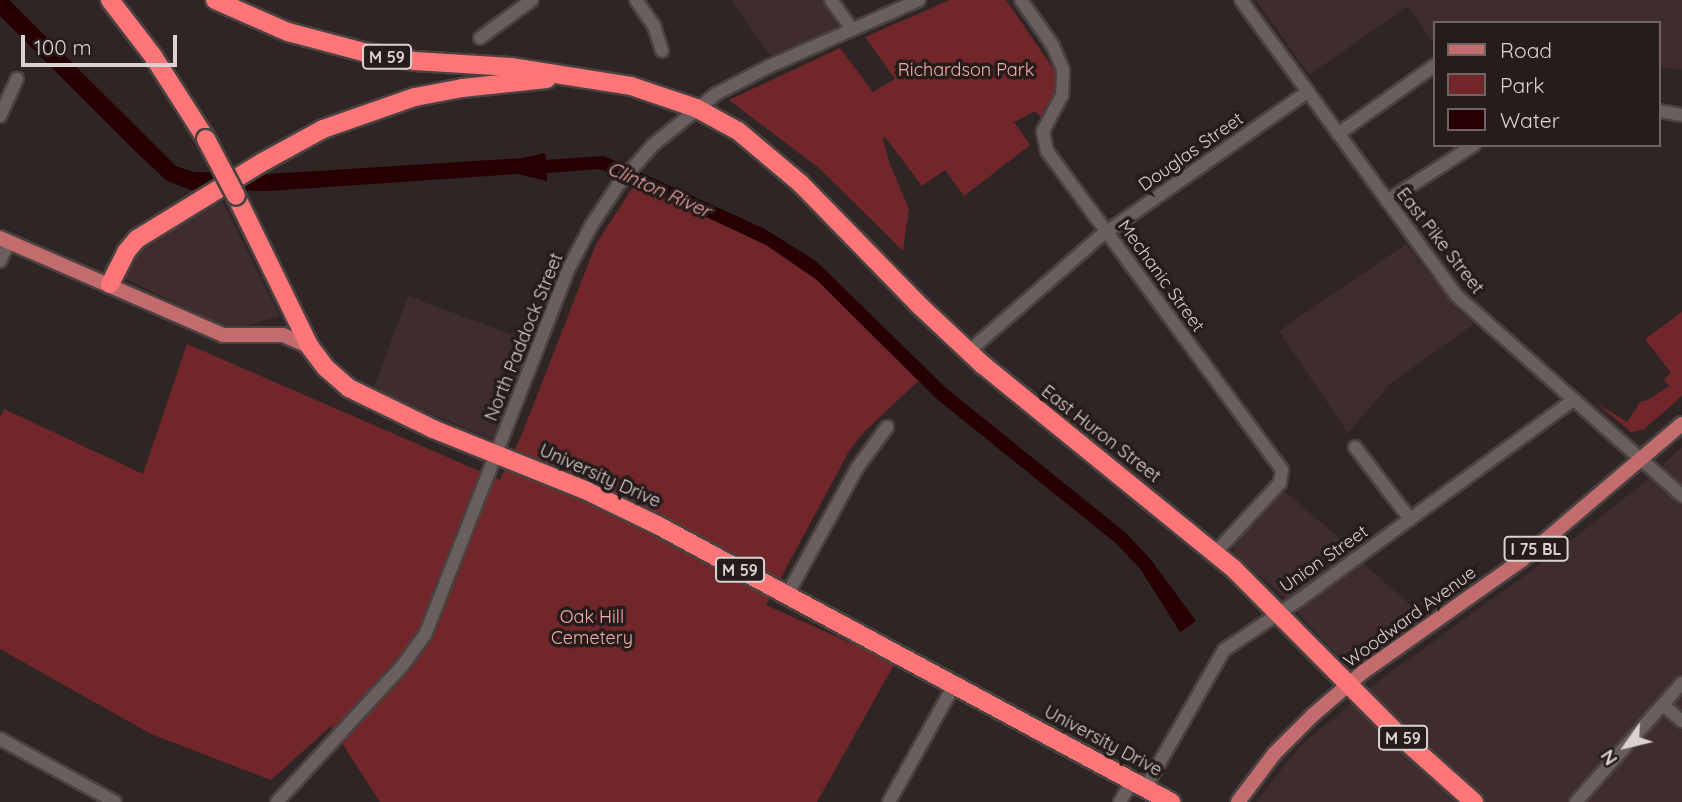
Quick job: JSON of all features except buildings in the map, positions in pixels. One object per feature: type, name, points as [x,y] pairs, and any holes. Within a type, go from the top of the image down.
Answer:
[{"type":"highway","name":"M 59","points":[[110,0],[153,56],[206,139],[310,347]]},
{"type":"highway","name":"M 59","points":[[215,0],[288,32],[363,52],[415,61],[511,67],[631,86],[696,108]]},
{"type":"highway","points":[[110,285],[126,251],[137,239],[261,163],[323,129],[415,97],[462,88],[568,77]]},
{"type":"highway","name":"East Huron Street","points":[[696,108],[738,131],[769,154],[968,352],[1216,552],[1349,684],[1474,802]]},
{"type":"highway","name":"University Drive","points":[[310,347],[338,380],[361,396],[636,514],[1171,802]]},
{"type":"main road","name":"University Drive","points":[[5,240],[217,333],[235,337],[283,335],[310,347]]},
{"type":"main road","name":"Woodward Avenue","points":[[1238,802],[1274,754],[1349,684],[1522,560],[1682,424]]},
{"type":"street","points":[[480,38],[532,0]]},
{"type":"street","points":[[636,0],[654,26],[662,51]]},
{"type":"street","points":[[831,0],[852,29]]},
{"type":"street","name":"North Paddock Street","points":[[277,802],[423,638],[572,261],[590,226],[638,160],[696,108],[758,71],[919,0]]},
{"type":"street","name":"Mechanic Street","points":[[1021,0],[1054,46],[1063,70],[1062,95],[1044,128],[1045,145],[1282,470],[1280,483],[1216,552]]},
{"type":"street","name":"East Pike Street","points":[[1241,0],[1462,302],[1682,496]]},
{"type":"street","points":[[1338,134],[1434,66]]},
{"type":"street","points":[[0,116],[17,79]]},
{"type":"street","name":"Douglas Street","points":[[968,352],[1107,232],[1307,92]]},
{"type":"street","points":[[1661,111],[1682,115]]},
{"type":"street","points":[[1387,201],[1471,147]]},
{"type":"street","points":[[0,261],[5,240]]},
{"type":"street","name":"Union Street","points":[[1120,802],[1138,785],[1219,654],[1573,400]]},
{"type":"street","points":[[787,595],[857,468],[887,427]]},
{"type":"street","points":[[1355,447],[1410,519]]},
{"type":"street","points":[[1576,802],[1682,683]]},
{"type":"street","points":[[889,802],[954,685]]},
{"type":"street","points":[[1663,705],[1682,721]]},
{"type":"street","points":[[0,739],[115,802]]},
{"type":"shaded area","points":[[731,0],[822,0],[836,20],[837,27],[772,58]]},
{"type":"shaded area","points":[[1256,0],[1682,0],[1682,70],[1661,66],[1661,21],[1434,21],[1434,44],[1408,6],[1309,75]]},
{"type":"shaded area","points":[[222,201],[280,316],[231,330],[124,278],[139,249]]},
{"type":"shaded area","points":[[1406,244],[1456,308],[1474,324],[1392,382],[1348,433],[1279,331]]},
{"type":"shaded area","points":[[408,296],[534,343],[492,439],[373,390]]},
{"type":"shaded area","points":[[1682,447],[1682,802],[1256,802],[1299,747],[1373,685],[1553,555],[1646,481]]},
{"type":"shaded area","points":[[1283,490],[1356,552],[1288,600],[1236,555],[1233,546]]},
{"type":"shaded area","points":[[1363,563],[1421,614],[1365,654],[1337,655],[1296,611]]},
{"type":"green space","name":"Richardson Park","points":[[950,0],[1006,0],[1057,74],[1057,88],[1041,118],[1035,111],[1014,122],[1030,145],[964,196],[945,170],[922,186],[885,137],[883,139],[889,162],[909,209],[903,251],[820,169],[729,100],[840,48],[873,92],[895,79],[865,37]]},
{"type":"green space","name":"Oak Hill Cemetery","points":[[635,184],[766,245],[796,263],[817,280],[918,381],[862,434],[848,453],[766,605],[895,663],[817,802],[380,802],[331,726],[271,780],[151,734],[0,649],[0,417],[4,409],[143,474],[187,344],[500,480],[522,434],[596,244]]},
{"type":"green space","points":[[1682,312],[1682,396],[1643,430],[1631,432],[1597,403],[1627,422],[1640,402],[1648,400],[1669,386],[1664,379],[1671,373],[1645,339]]},
{"type":"water","name":"Clinton River","points":[[0,0],[9,0],[176,166],[194,172],[269,174],[523,158],[545,153],[546,160],[604,156],[765,229],[817,262],[947,389],[1126,533],[1151,560],[1196,621],[1180,632],[1141,570],[1117,544],[938,400],[817,280],[766,245],[613,173],[598,169],[547,173],[547,181],[517,174],[270,191],[191,190],[167,181],[135,151],[0,16]]}]
